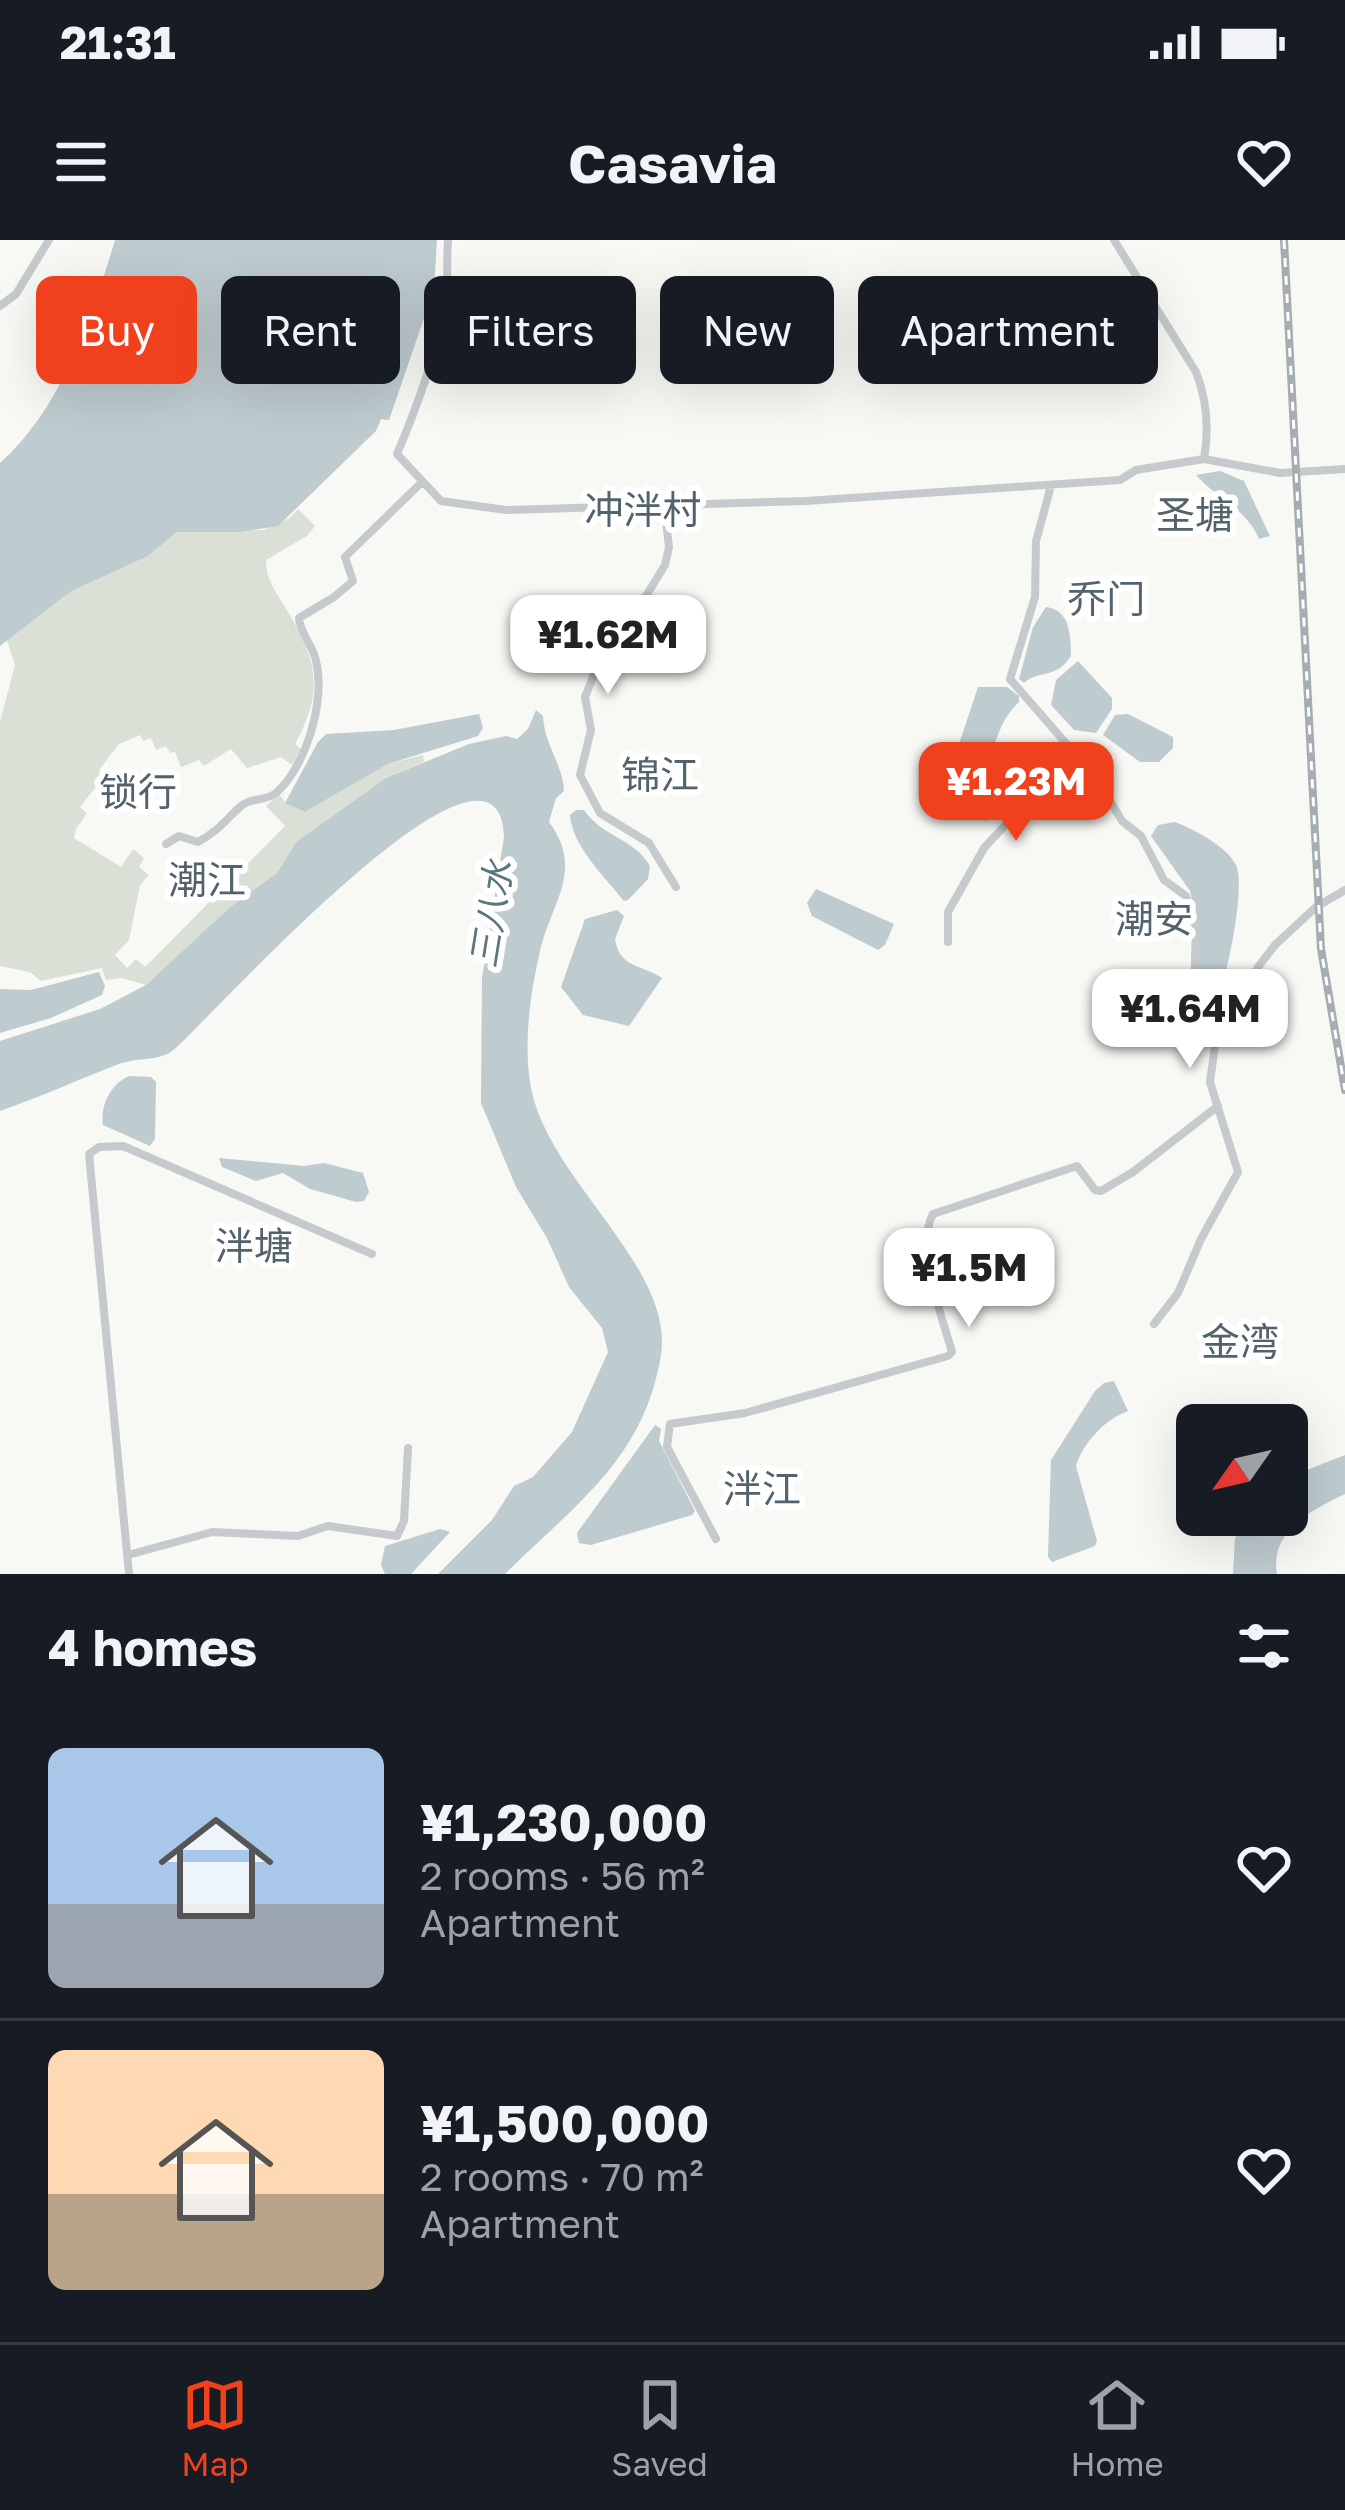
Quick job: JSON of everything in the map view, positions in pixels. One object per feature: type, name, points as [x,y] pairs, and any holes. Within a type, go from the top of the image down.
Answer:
[{"type":"street","points":[[0,306],[16,294],[49,240]]},
{"type":"street","points":[[448,240],[442,318],[418,405],[397,454],[444,502],[506,510],[806,501],[1120,480],[1136,470],[1204,459],[1280,473],[1345,469]]},
{"type":"street","points":[[1114,240],[1200,382],[1207,431],[1204,459]]},
{"type":"street","points":[[166,844],[179,836],[198,842],[224,826],[244,803],[269,798],[287,780],[312,735],[314,722],[316,661],[299,618],[353,581],[345,557],[422,482]]},
{"type":"street","points":[[1051,486],[1036,542],[1034,597],[1010,679],[1084,762],[1122,820],[1141,836],[1164,880],[1186,896],[1196,927],[1195,992],[1223,1013]]},
{"type":"street","points":[[664,504],[669,548],[665,565],[646,596],[613,627],[606,644],[584,699],[591,730],[580,775],[600,813],[649,843],[676,887]]},
{"type":"street","points":[[948,942],[948,912],[984,848],[1009,821],[1084,762]]},
{"type":"street","points":[[1154,1324],[1178,1294],[1237,1174],[1235,1153],[1210,1080],[1223,1013],[1244,998],[1272,948],[1316,907],[1345,890]]},
{"type":"street","points":[[716,1539],[667,1447],[670,1424],[745,1413],[948,1356],[952,1352],[927,1249],[926,1229],[932,1215],[1077,1166],[1095,1190],[1101,1191],[1218,1106]]},
{"type":"street","points":[[130,1574],[92,1203],[91,1151],[123,1146],[372,1254]]},
{"type":"street","points":[[128,1555],[212,1532],[298,1536],[328,1526],[397,1536],[404,1520],[408,1448]]},
{"type":"shaded area","points":[[115,240],[437,240],[435,276],[424,276],[424,318],[389,420],[381,419],[376,431],[278,526],[240,532],[177,532],[148,556],[70,592],[0,646],[0,463],[22,441],[60,384],[197,384],[197,276],[104,276]]},
{"type":"shaded area","points":[[1220,471],[1244,481],[1270,536],[1259,539],[1247,519],[1196,475]]},
{"type":"shaded area","points":[[298,509],[315,526],[307,536],[266,560],[270,581],[306,648],[314,678],[310,709],[295,744],[301,749],[292,765],[281,757],[247,768],[231,749],[204,766],[199,760],[181,767],[175,752],[170,753],[166,746],[156,750],[151,738],[143,741],[140,735],[119,744],[99,770],[105,775],[80,807],[87,813],[74,838],[121,867],[133,849],[144,858],[139,867],[149,875],[140,885],[129,940],[115,955],[127,968],[136,959],[145,967],[285,826],[266,806],[279,794],[305,812],[388,764],[423,755],[424,762],[386,778],[296,842],[277,873],[230,907],[146,985],[122,978],[106,980],[102,968],[41,981],[30,972],[0,966],[0,722],[15,665],[7,640],[70,592],[148,556],[177,532],[264,530]]},
{"type":"shaded area","points":[[1046,607],[1064,618],[1071,656],[1059,668],[1024,683],[1019,679],[1033,627]]},
{"type":"shaded area","points":[[1078,661],[1112,698],[1112,709],[1096,733],[1074,730],[1051,705],[1056,680]]},
{"type":"shaded area","points":[[978,687],[1007,687],[1019,696],[983,764],[1001,792],[993,818],[985,821],[973,817],[969,804],[978,766],[962,759],[957,750]]},
{"type":"shaded area","points":[[536,710],[543,716],[563,781],[564,791],[556,798],[549,822],[559,839],[565,871],[533,984],[528,1037],[531,1088],[542,1123],[561,1156],[649,1289],[660,1322],[661,1355],[639,1424],[580,1502],[505,1574],[438,1574],[492,1520],[514,1486],[533,1477],[572,1432],[608,1352],[602,1328],[569,1287],[516,1187],[481,1103],[482,978],[504,837],[490,803],[454,806],[403,836],[345,883],[166,1054],[119,1064],[0,1111],[0,1041],[100,1009],[146,985],[230,907],[277,873],[296,842],[386,778],[469,744],[506,736],[517,739],[528,729]]},
{"type":"shaded area","points":[[479,714],[483,728],[478,736],[388,764],[305,812],[285,803],[326,734],[394,730]]},
{"type":"shaded area","points":[[1128,714],[1173,737],[1173,748],[1159,762],[1140,762],[1103,735],[1115,715]]},
{"type":"shaded area","points":[[584,810],[650,866],[648,879],[628,900],[624,901],[583,850],[572,827],[570,815]]},
{"type":"shaded area","points":[[1175,822],[1225,851],[1236,865],[1239,892],[1234,934],[1215,1003],[1197,987],[1199,929],[1190,891],[1151,836],[1158,825]]},
{"type":"shaded area","points":[[816,889],[894,924],[885,945],[878,950],[812,916],[807,903]]},
{"type":"shaded area","points":[[617,910],[624,916],[615,939],[621,956],[662,978],[629,1026],[583,1015],[561,987],[585,919]]},
{"type":"shaded area","points":[[99,972],[105,986],[102,995],[51,1018],[0,1033],[0,989],[31,990]]},
{"type":"shaded area","points":[[129,1076],[151,1077],[156,1082],[155,1139],[150,1146],[103,1125],[108,1096]]},
{"type":"shaded area","points":[[219,1158],[304,1166],[324,1163],[363,1173],[369,1192],[364,1201],[356,1202],[310,1189],[283,1173],[256,1181],[222,1167]]},
{"type":"shaded area","points":[[1114,1381],[1128,1411],[1096,1433],[1076,1466],[1097,1541],[1095,1546],[1052,1562],[1048,1557],[1051,1460],[1095,1391]]},
{"type":"shaded area","points":[[655,1425],[661,1429],[659,1441],[695,1511],[591,1545],[579,1543],[577,1533]]},
{"type":"shaded area","points":[[1345,1455],[1345,1494],[1308,1514],[1308,1470]]},
{"type":"shaded area","points":[[440,1529],[450,1532],[411,1574],[385,1574],[381,1565],[385,1546]]},
{"type":"shaded area","points":[[1285,1536],[1276,1559],[1277,1574],[1233,1574],[1235,1539]]},
{"type":"railway","points":[[1284,240],[1321,949],[1345,1090]]},
{"type":"district","name":"冲泮村","points":[[643,510]]},
{"type":"district","name":"圣塘","points":[[1195,515]]},
{"type":"district","name":"乔门","points":[[1106,599]]},
{"type":"district","name":"锦江","points":[[660,775]]},
{"type":"district","name":"锁行","points":[[138,792]]},
{"type":"district","name":"潮江","points":[[207,880]]},
{"type":"district","name":"潮安","points":[[1154,919]]},
{"type":"district","name":"泮塘","points":[[254,1246]]},
{"type":"district","name":"金湾","points":[[1240,1342]]},
{"type":"district","name":"泮江","points":[[762,1489]]},
{"type":"water label","name":"三八水","points":[[491,914]]}]
